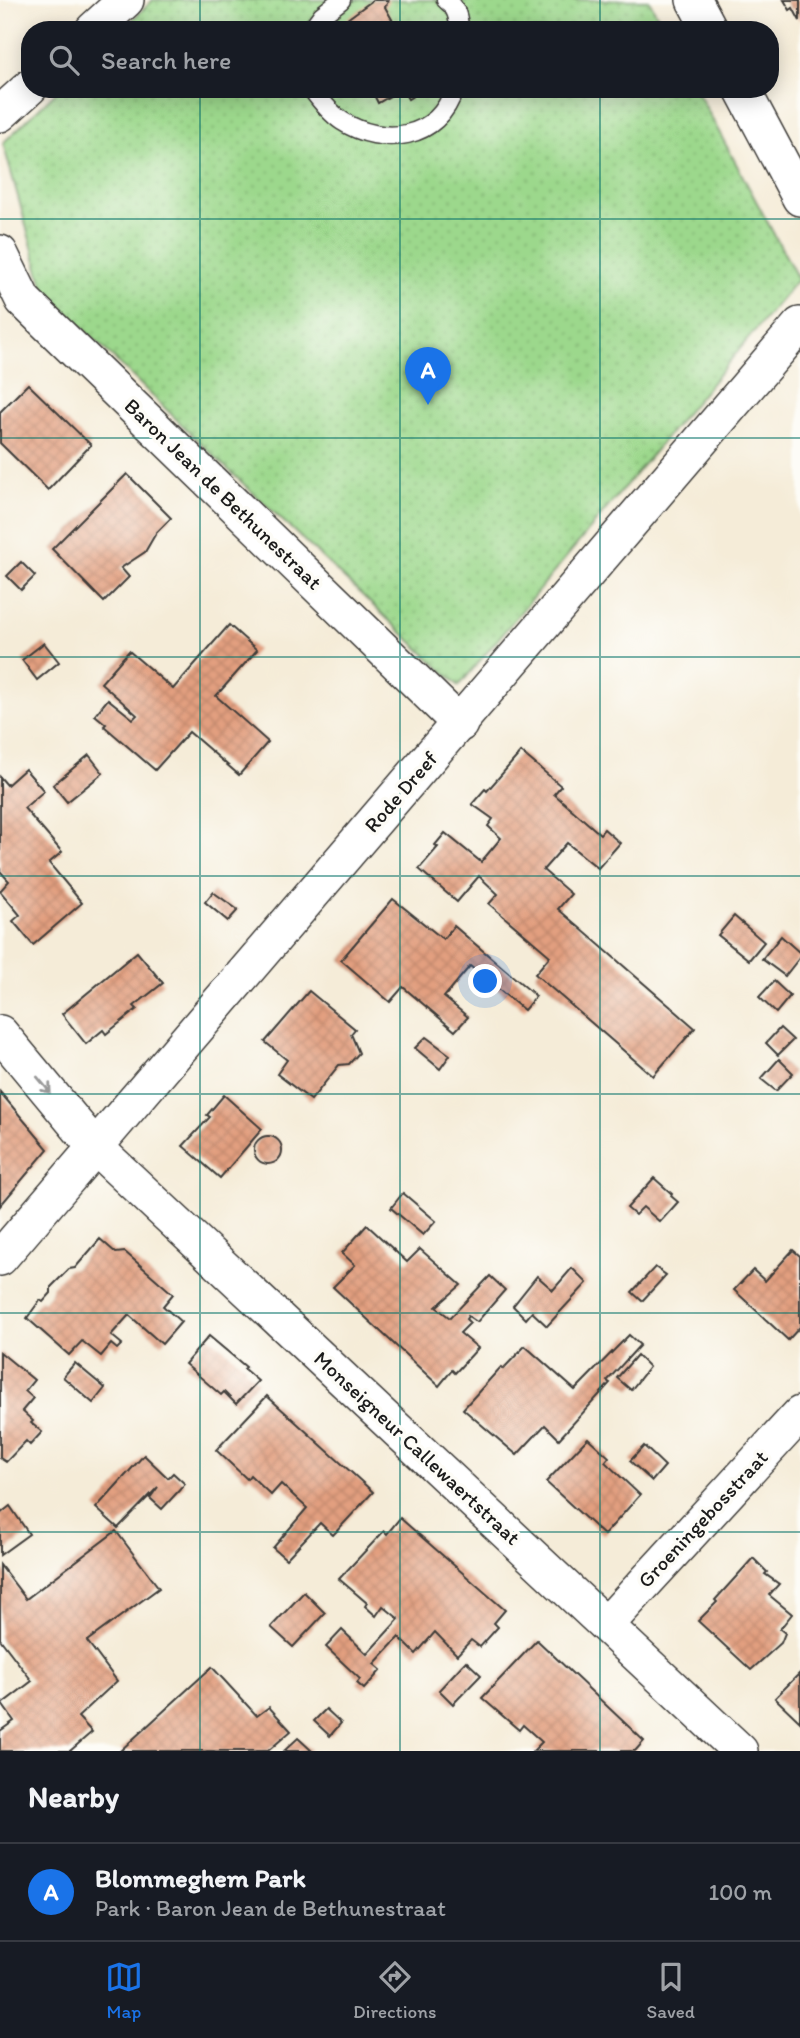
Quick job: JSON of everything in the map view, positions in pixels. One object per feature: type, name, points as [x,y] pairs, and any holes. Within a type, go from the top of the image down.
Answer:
[{"type":"street","points":[[103,21],[126,0]]},
{"type":"street","points":[[694,0],[705,21]]},
{"type":"street","points":[[0,114],[21,95]]},
{"type":"street","points":[[747,98],[800,198]]},
{"type":"street","name":"Baron Jean de Bethunestraat","points":[[0,253],[23,300],[460,724]]},
{"type":"street","name":"Rode Dreef","points":[[0,1258],[800,325]]},
{"type":"street","name":"Monseigneur Callewaertstraat","points":[[0,1033],[94,1146],[740,1751]]},
{"type":"street","name":"Groeningebosstraat","points":[[606,1625],[800,1414]]},
{"type":"lane","points":[[317,21],[341,0]]},
{"type":"lane","points":[[450,1],[459,21]]},
{"type":"lane","points":[[320,98],[340,120],[359,130],[380,135],[402,135],[427,128],[441,113],[449,98]]},
{"type":"green space","points":[[153,0],[649,0],[660,21],[131,21]]},
{"type":"green space","points":[[50,98],[701,98],[798,279],[459,686],[219,461],[44,290],[3,143]]},
{"type":"building","points":[[373,0],[389,0],[385,7],[393,21],[344,21]]},
{"type":"building","points":[[784,0],[800,0],[800,21],[793,8],[790,10]]},
{"type":"building","points":[[28,384],[91,445],[48,490],[0,443],[0,412]]},
{"type":"building","points":[[127,474],[171,518],[156,533],[145,552],[121,568],[129,577],[104,602],[52,549]]},
{"type":"building","points":[[21,562],[35,576],[21,590],[7,576]]},
{"type":"building","points":[[229,625],[257,650],[216,696],[268,742],[239,775],[189,732],[155,770],[95,715],[108,699],[133,719],[137,715],[101,683],[129,651],[173,689]]},
{"type":"building","points":[[44,643],[59,662],[37,680],[22,660]]},
{"type":"building","points":[[521,752],[561,786],[554,794],[600,834],[604,829],[620,843],[598,868],[567,843],[543,870],[571,894],[558,909],[695,1028],[653,1076],[535,974],[550,956],[489,904],[498,894],[479,876],[457,902],[419,869],[438,847],[435,845],[445,833],[481,862],[501,838],[488,826],[493,819],[472,804]]},
{"type":"building","points":[[89,755],[103,773],[67,802],[53,785]]},
{"type":"building","points":[[25,769],[44,791],[24,808],[62,852],[49,863],[82,903],[33,945],[13,921],[20,915],[0,891],[9,881],[0,871],[0,777],[7,785]]},
{"type":"building","points":[[213,892],[238,910],[228,921],[205,902]]},
{"type":"building","points":[[393,899],[443,939],[454,926],[536,996],[524,1010],[470,966],[444,997],[468,1017],[455,1031],[403,987],[390,1002],[341,960]]},
{"type":"building","points":[[734,916],[764,942],[749,960],[718,935]]},
{"type":"building","points":[[781,936],[800,953],[800,957],[785,976],[762,959]]},
{"type":"building","points":[[137,952],[163,983],[134,1006],[137,1009],[106,1034],[103,1030],[86,1044],[62,1014]]},
{"type":"building","points":[[774,981],[790,996],[776,1013],[759,997]]},
{"type":"building","points":[[309,991],[355,1029],[351,1034],[359,1053],[349,1064],[339,1065],[311,1100],[277,1074],[287,1060],[265,1042]]},
{"type":"building","points":[[780,1028],[793,1040],[778,1055],[766,1043]]},
{"type":"building","points":[[426,1037],[450,1055],[440,1069],[415,1048]]},
{"type":"building","points":[[779,1059],[793,1073],[776,1091],[761,1079]]},
{"type":"building","points":[[0,1092],[48,1149],[0,1206]]},
{"type":"building","points":[[224,1095],[262,1129],[220,1178],[183,1146],[210,1117],[207,1115]]},
{"type":"building","points":[[268,1136],[278,1140],[282,1150],[278,1160],[268,1164],[258,1160],[254,1150],[258,1140]]},
{"type":"building","points":[[654,1178],[678,1202],[660,1222],[643,1207],[635,1215],[627,1208]]},
{"type":"building","points":[[403,1193],[436,1221],[423,1235],[391,1208]]},
{"type":"building","points":[[367,1225],[407,1262],[420,1249],[461,1285],[436,1307],[450,1318],[490,1276],[505,1290],[477,1322],[468,1316],[466,1319],[470,1323],[460,1333],[478,1348],[455,1373],[452,1370],[439,1386],[333,1287],[355,1265],[342,1253]]},
{"type":"building","points":[[100,1239],[116,1253],[125,1252],[173,1294],[163,1306],[181,1322],[162,1344],[129,1315],[111,1335],[122,1344],[117,1349],[111,1344],[101,1356],[82,1341],[69,1355],[27,1318],[40,1300],[43,1302],[51,1293],[51,1287],[69,1269],[75,1268]]},
{"type":"building","points":[[793,1250],[800,1256],[800,1327],[788,1340],[734,1290],[753,1270],[765,1281]]},
{"type":"building","points":[[655,1267],[666,1275],[642,1301],[632,1292]]},
{"type":"building","points":[[572,1268],[587,1283],[547,1326],[532,1312],[526,1319],[513,1306],[537,1276],[553,1290]]},
{"type":"building","points":[[629,1335],[640,1345],[559,1439],[545,1425],[517,1455],[463,1409],[501,1367],[503,1369],[525,1346],[575,1390]]},
{"type":"building","points":[[209,1336],[246,1367],[244,1369],[258,1381],[236,1404],[224,1392],[221,1395],[185,1364]]},
{"type":"building","points":[[0,1352],[34,1380],[25,1391],[33,1398],[22,1411],[42,1432],[30,1445],[26,1441],[6,1462],[0,1458]]},
{"type":"building","points":[[637,1355],[649,1367],[631,1390],[617,1378]]},
{"type":"building","points":[[75,1363],[105,1388],[93,1403],[63,1377]]},
{"type":"building","points":[[267,1396],[373,1492],[333,1535],[320,1523],[286,1559],[273,1548],[307,1508],[281,1484],[271,1495],[250,1475],[247,1479],[216,1450]]},
{"type":"building","points":[[588,1438],[609,1457],[605,1462],[640,1495],[604,1535],[546,1482]]},
{"type":"building","points":[[644,1446],[665,1466],[652,1481],[630,1461]]},
{"type":"building","points":[[144,1455],[168,1478],[173,1473],[185,1484],[162,1509],[150,1498],[158,1487],[118,1528],[96,1508]]},
{"type":"building","points":[[10,1506],[29,1534],[0,1555],[0,1514]]},
{"type":"building","points":[[400,1518],[505,1610],[494,1623],[498,1627],[480,1647],[471,1640],[457,1655],[435,1632],[416,1654],[399,1637],[374,1664],[381,1670],[364,1689],[357,1683],[360,1679],[326,1647],[342,1630],[367,1654],[399,1619],[383,1606],[376,1616],[365,1606],[367,1603],[339,1579],[384,1531],[387,1534]]},
{"type":"building","points":[[116,1531],[159,1588],[87,1641],[117,1681],[78,1717],[92,1732],[70,1751],[0,1751],[0,1731],[14,1721],[2,1704],[32,1681],[0,1639],[0,1565],[26,1599]]},
{"type":"building","points":[[753,1558],[767,1572],[765,1574],[779,1584],[769,1595],[792,1614],[780,1629],[785,1633],[781,1643],[751,1670],[698,1621]]},
{"type":"building","points":[[304,1592],[325,1613],[293,1647],[271,1627]]},
{"type":"building","points":[[537,1640],[644,1741],[635,1751],[533,1751],[542,1742],[523,1725],[519,1730],[482,1698]]},
{"type":"building","points":[[466,1661],[481,1675],[453,1704],[439,1690]]},
{"type":"building","points":[[212,1667],[257,1716],[269,1707],[291,1731],[268,1751],[120,1751]]},
{"type":"building","points":[[800,1673],[800,1722],[775,1698]]},
{"type":"building","points":[[326,1709],[341,1723],[330,1736],[314,1721]]},
{"type":"building","points":[[298,1738],[312,1751],[284,1751]]},
{"type":"place","name":"Blommeghem Park","points":[[428,405]]}]
